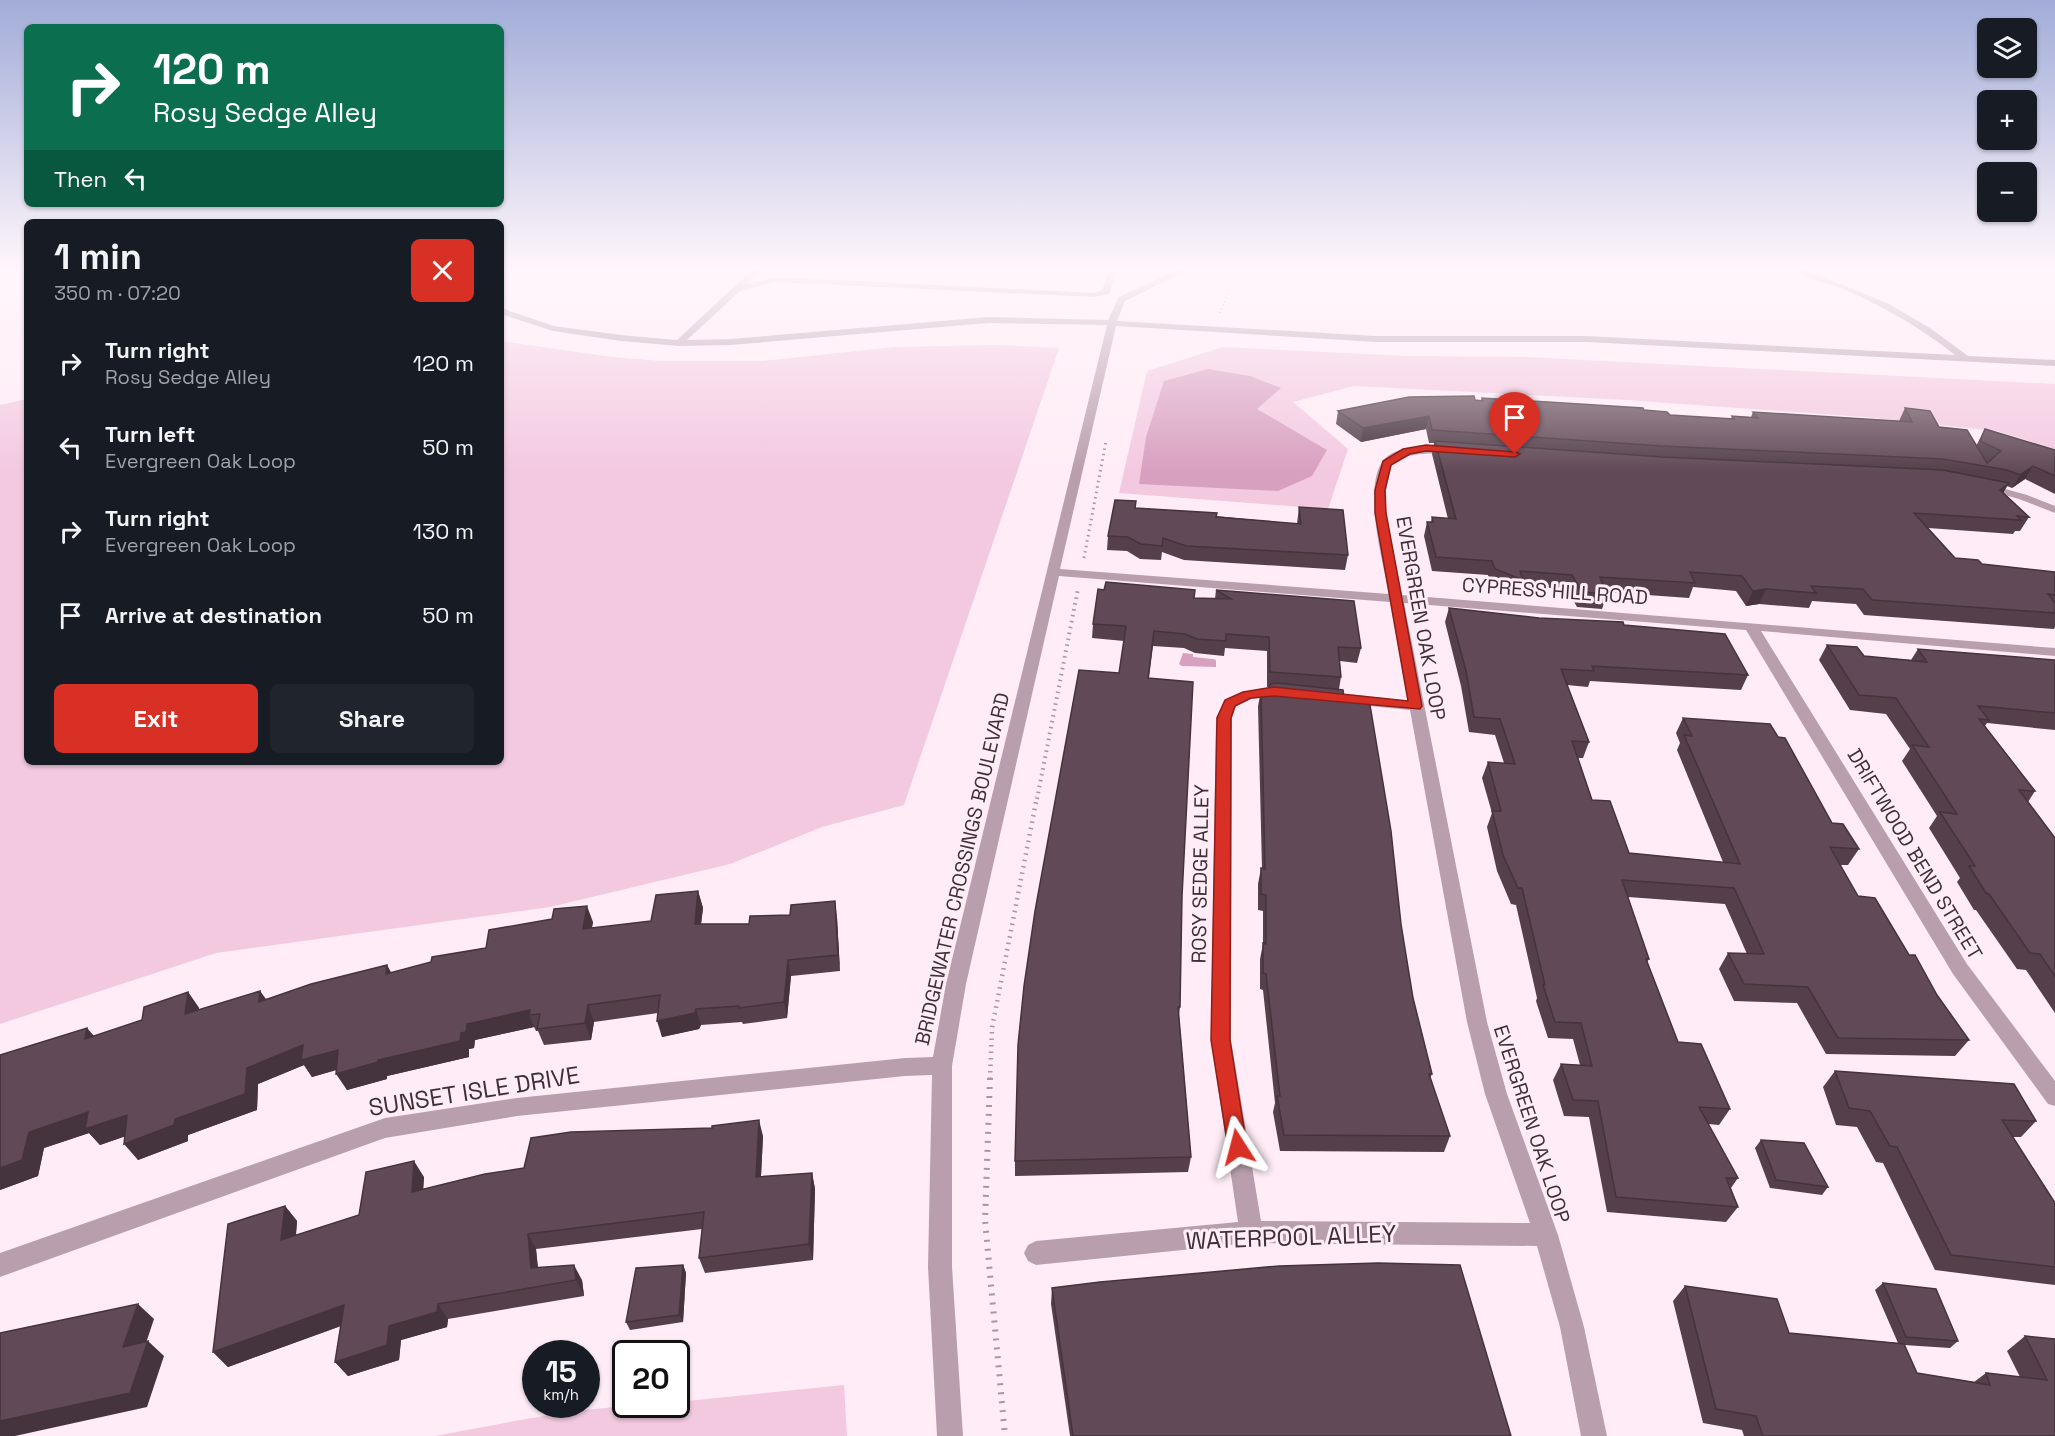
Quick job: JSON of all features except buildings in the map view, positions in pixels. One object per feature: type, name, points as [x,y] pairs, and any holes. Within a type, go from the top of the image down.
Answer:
[{"type":"street","points":[[621,338],[679,343],[778,338]]},
{"type":"street","points":[[679,343],[684,338]]},
{"type":"street","name":"BRIDGEWATER CROSSINGS BOULEVARD","points":[[950,1436],[940,1267],[942,1066],[956,984],[1108,338]]},
{"type":"street","points":[[1361,338],[1586,339],[2055,363]]},
{"type":"street","points":[[1940,338],[1966,359]]},
{"type":"street","name":"EVERGREEN OAK LOOP","points":[[1468,451],[1426,448],[1407,451],[1387,463],[1380,490],[1380,513],[1477,1022],[1496,1094],[1546,1235],[1572,1327],[1594,1436]]},
{"type":"street","points":[[1966,482],[2023,497],[2055,510]]},
{"type":"street","name":"CYPRESS HILL ROAD","points":[[1052,572],[2055,652]]},
{"type":"street","name":"DRIFTWOOD BEND STREET","points":[[1751,626],[1960,969],[2055,1097]]},
{"type":"street","name":"ROSY SEDGE ALLEY","points":[[1251,1232],[1221,1040],[1224,718],[1230,703],[1248,695],[1274,692],[1296,694]]},
{"type":"street","points":[[1331,697],[1415,706]]},
{"type":"street","name":"SUNSET ISLE DRIVE","points":[[0,1265],[385,1128],[517,1107],[905,1067],[942,1066]]},
{"type":"street","name":"WATERPOOL ALLEY","points":[[1036,1253],[1251,1232],[1546,1235]]},
{"type":"path","points":[[1083,564],[1108,431]]},
{"type":"path","points":[[1005,1436],[985,1220],[992,1029],[1079,582]]},
{"type":"shaded area","points":[[504,341],[612,357],[661,361],[763,361],[894,347],[999,345],[1059,348],[904,805],[822,827],[730,864],[550,907],[216,953],[0,1024],[0,405],[24,400],[24,765],[504,765]]},
{"type":"shaded area","points":[[1223,347],[1406,356],[1526,357],[2055,384],[2055,449],[1997,431],[1864,417],[1627,400],[1354,386],[1293,402],[1348,449],[1328,509],[1119,493],[1147,371]]},
{"type":"shaded area","points":[[1208,369],[1250,376],[1281,388],[1257,409],[1327,450],[1312,476],[1278,491],[1139,484],[1146,437],[1164,381]]},
{"type":"shaded area","points":[[1183,653],[1193,654],[1193,657],[1216,660],[1216,667],[1182,666],[1179,664]]},
{"type":"shaded area","points":[[844,1385],[847,1436],[435,1436],[532,1418],[600,1418],[600,1408],[612,1407],[612,1418],[690,1418],[690,1401]]},
{"type":"route","points":[[1238,1147],[1221,1040],[1224,718],[1230,703],[1248,695],[1274,692],[1415,706],[1380,513],[1380,490],[1387,463],[1407,451],[1426,448],[1515,454]]}]
